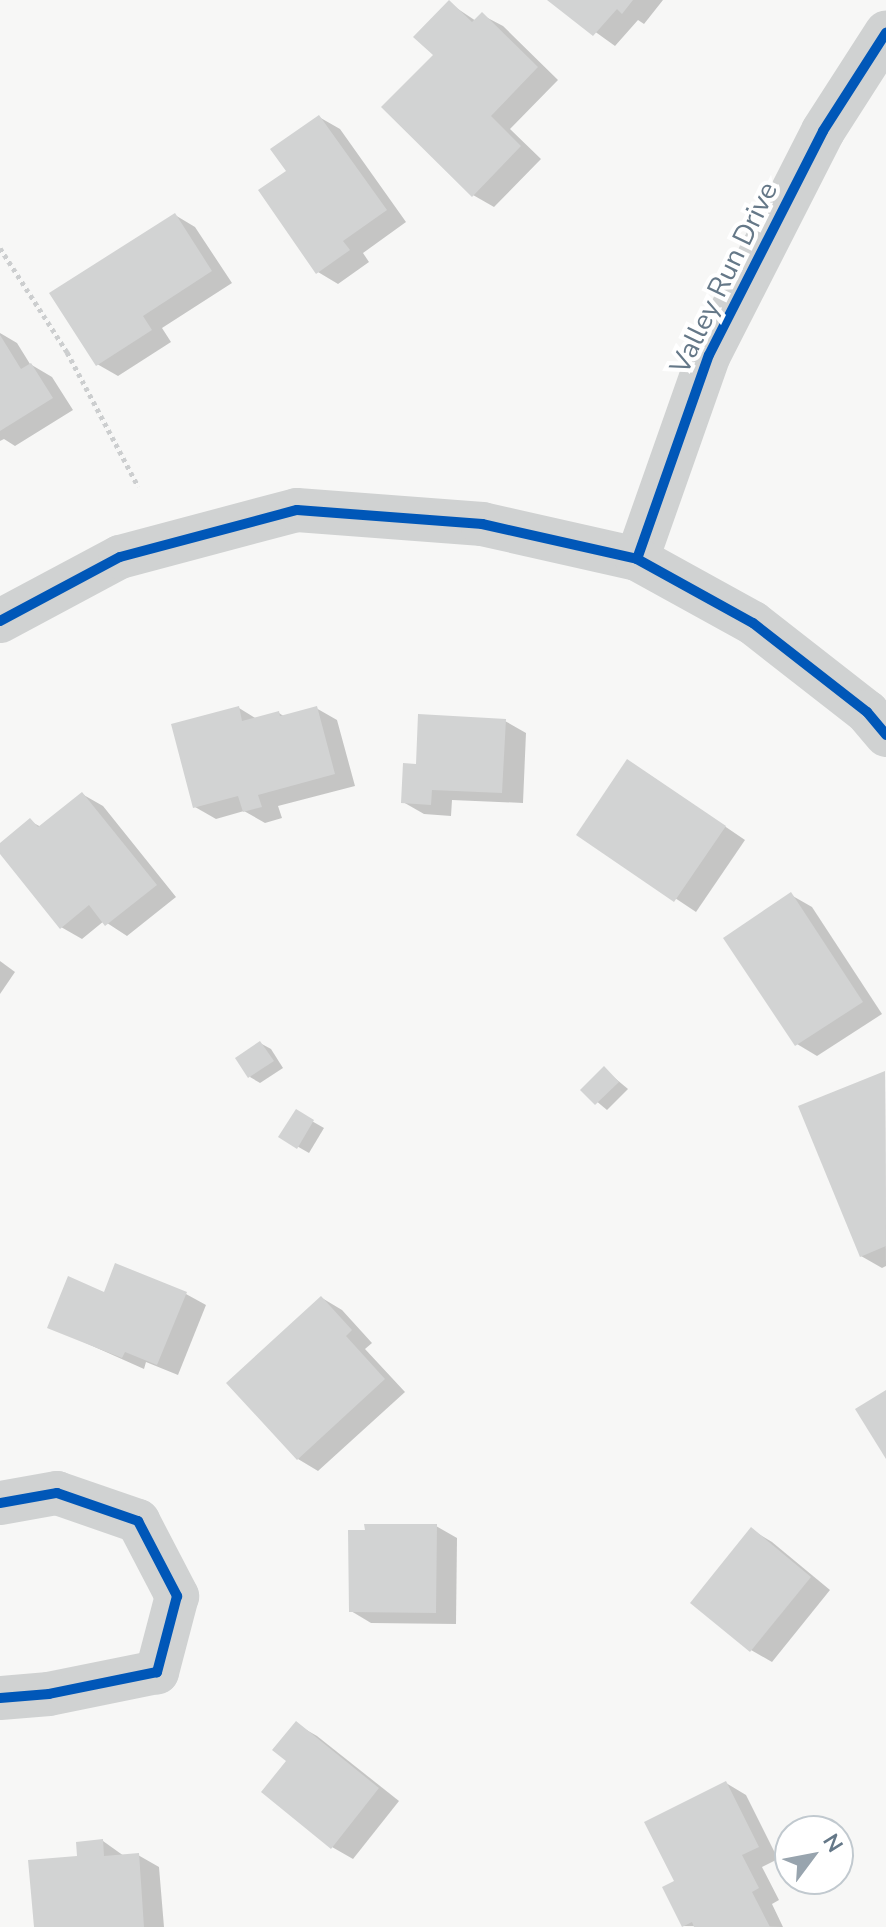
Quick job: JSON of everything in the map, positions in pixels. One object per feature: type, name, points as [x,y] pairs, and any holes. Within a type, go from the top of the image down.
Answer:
[{"type":"street","name":"Valley Run Drive","points":[[637,559],[709,355],[823,131],[886,33]]},
{"type":"street","points":[[0,621],[120,557],[297,510],[482,524],[637,559],[753,623],[867,712],[886,735]]},
{"type":"street","points":[[0,1503],[57,1493],[138,1521],[177,1596],[157,1672],[49,1694],[0,1698]]},
{"type":"path","points":[[0,248],[67,352],[138,486]]},
{"type":"building","points":[[449,0],[472,22],[482,12],[538,67],[491,116],[521,146],[472,197],[381,107],[433,55],[413,37]]},
{"type":"building","points":[[547,0],[633,0],[622,14],[617,9],[593,36]]},
{"type":"building","points":[[319,115],[387,210],[343,241],[350,250],[316,274],[258,190],[286,171],[270,149]]},
{"type":"building","points":[[175,213],[212,271],[143,316],[152,330],[96,366],[49,293]]},
{"type":"building","points":[[0,335],[21,369],[31,363],[53,398],[0,431]]},
{"type":"building","points":[[239,706],[242,721],[279,711],[280,716],[317,706],[335,774],[258,795],[262,807],[243,812],[238,796],[193,808],[171,724]]},
{"type":"building","points":[[418,714],[506,719],[502,793],[432,790],[431,805],[401,803],[403,763],[416,764]]},
{"type":"building","points":[[627,759],[726,826],[674,902],[576,835]]},
{"type":"building","points":[[82,792],[157,885],[105,926],[89,905],[60,929],[0,854],[0,843],[30,818],[38,827]]},
{"type":"building","points":[[791,892],[863,1002],[795,1046],[723,938]]},
{"type":"building","points":[[260,1041],[274,1061],[248,1078],[235,1058]]},
{"type":"building","points":[[604,1066],[619,1082],[595,1105],[580,1090]]},
{"type":"building","points":[[885,1071],[886,1246],[860,1257],[798,1106]]},
{"type":"building","points":[[296,1109],[314,1120],[297,1149],[278,1137]]},
{"type":"building","points":[[115,1263],[187,1292],[157,1365],[125,1352],[122,1358],[47,1328],[68,1276],[104,1292]]},
{"type":"building","points":[[321,1296],[352,1330],[346,1336],[385,1379],[297,1460],[226,1383]]},
{"type":"building","points":[[886,1390],[886,1459],[855,1409]]},
{"type":"building","points":[[364,1524],[437,1524],[436,1613],[349,1612],[348,1530],[365,1530]]},
{"type":"building","points":[[751,1527],[811,1577],[750,1652],[690,1603]]},
{"type":"building","points":[[296,1721],[379,1788],[331,1849],[261,1792],[286,1761],[272,1750]]},
{"type":"building","points":[[726,1781],[759,1847],[742,1855],[759,1888],[752,1892],[770,1927],[694,1927],[692,1922],[682,1927],[662,1887],[674,1881],[644,1822]]},
{"type":"building","points":[[103,1839],[104,1856],[139,1853],[144,1927],[34,1927],[28,1860],[77,1856],[76,1842]]},
{"type":"cycle path","points":[[637,559],[709,355],[823,131],[886,33]]},
{"type":"cycle path","points":[[0,621],[120,557],[297,510],[482,524],[637,559],[753,623],[867,712],[886,735]]},
{"type":"cycle path","points":[[0,1503],[57,1493],[138,1521],[177,1596],[157,1672],[49,1694],[0,1698]]}]
